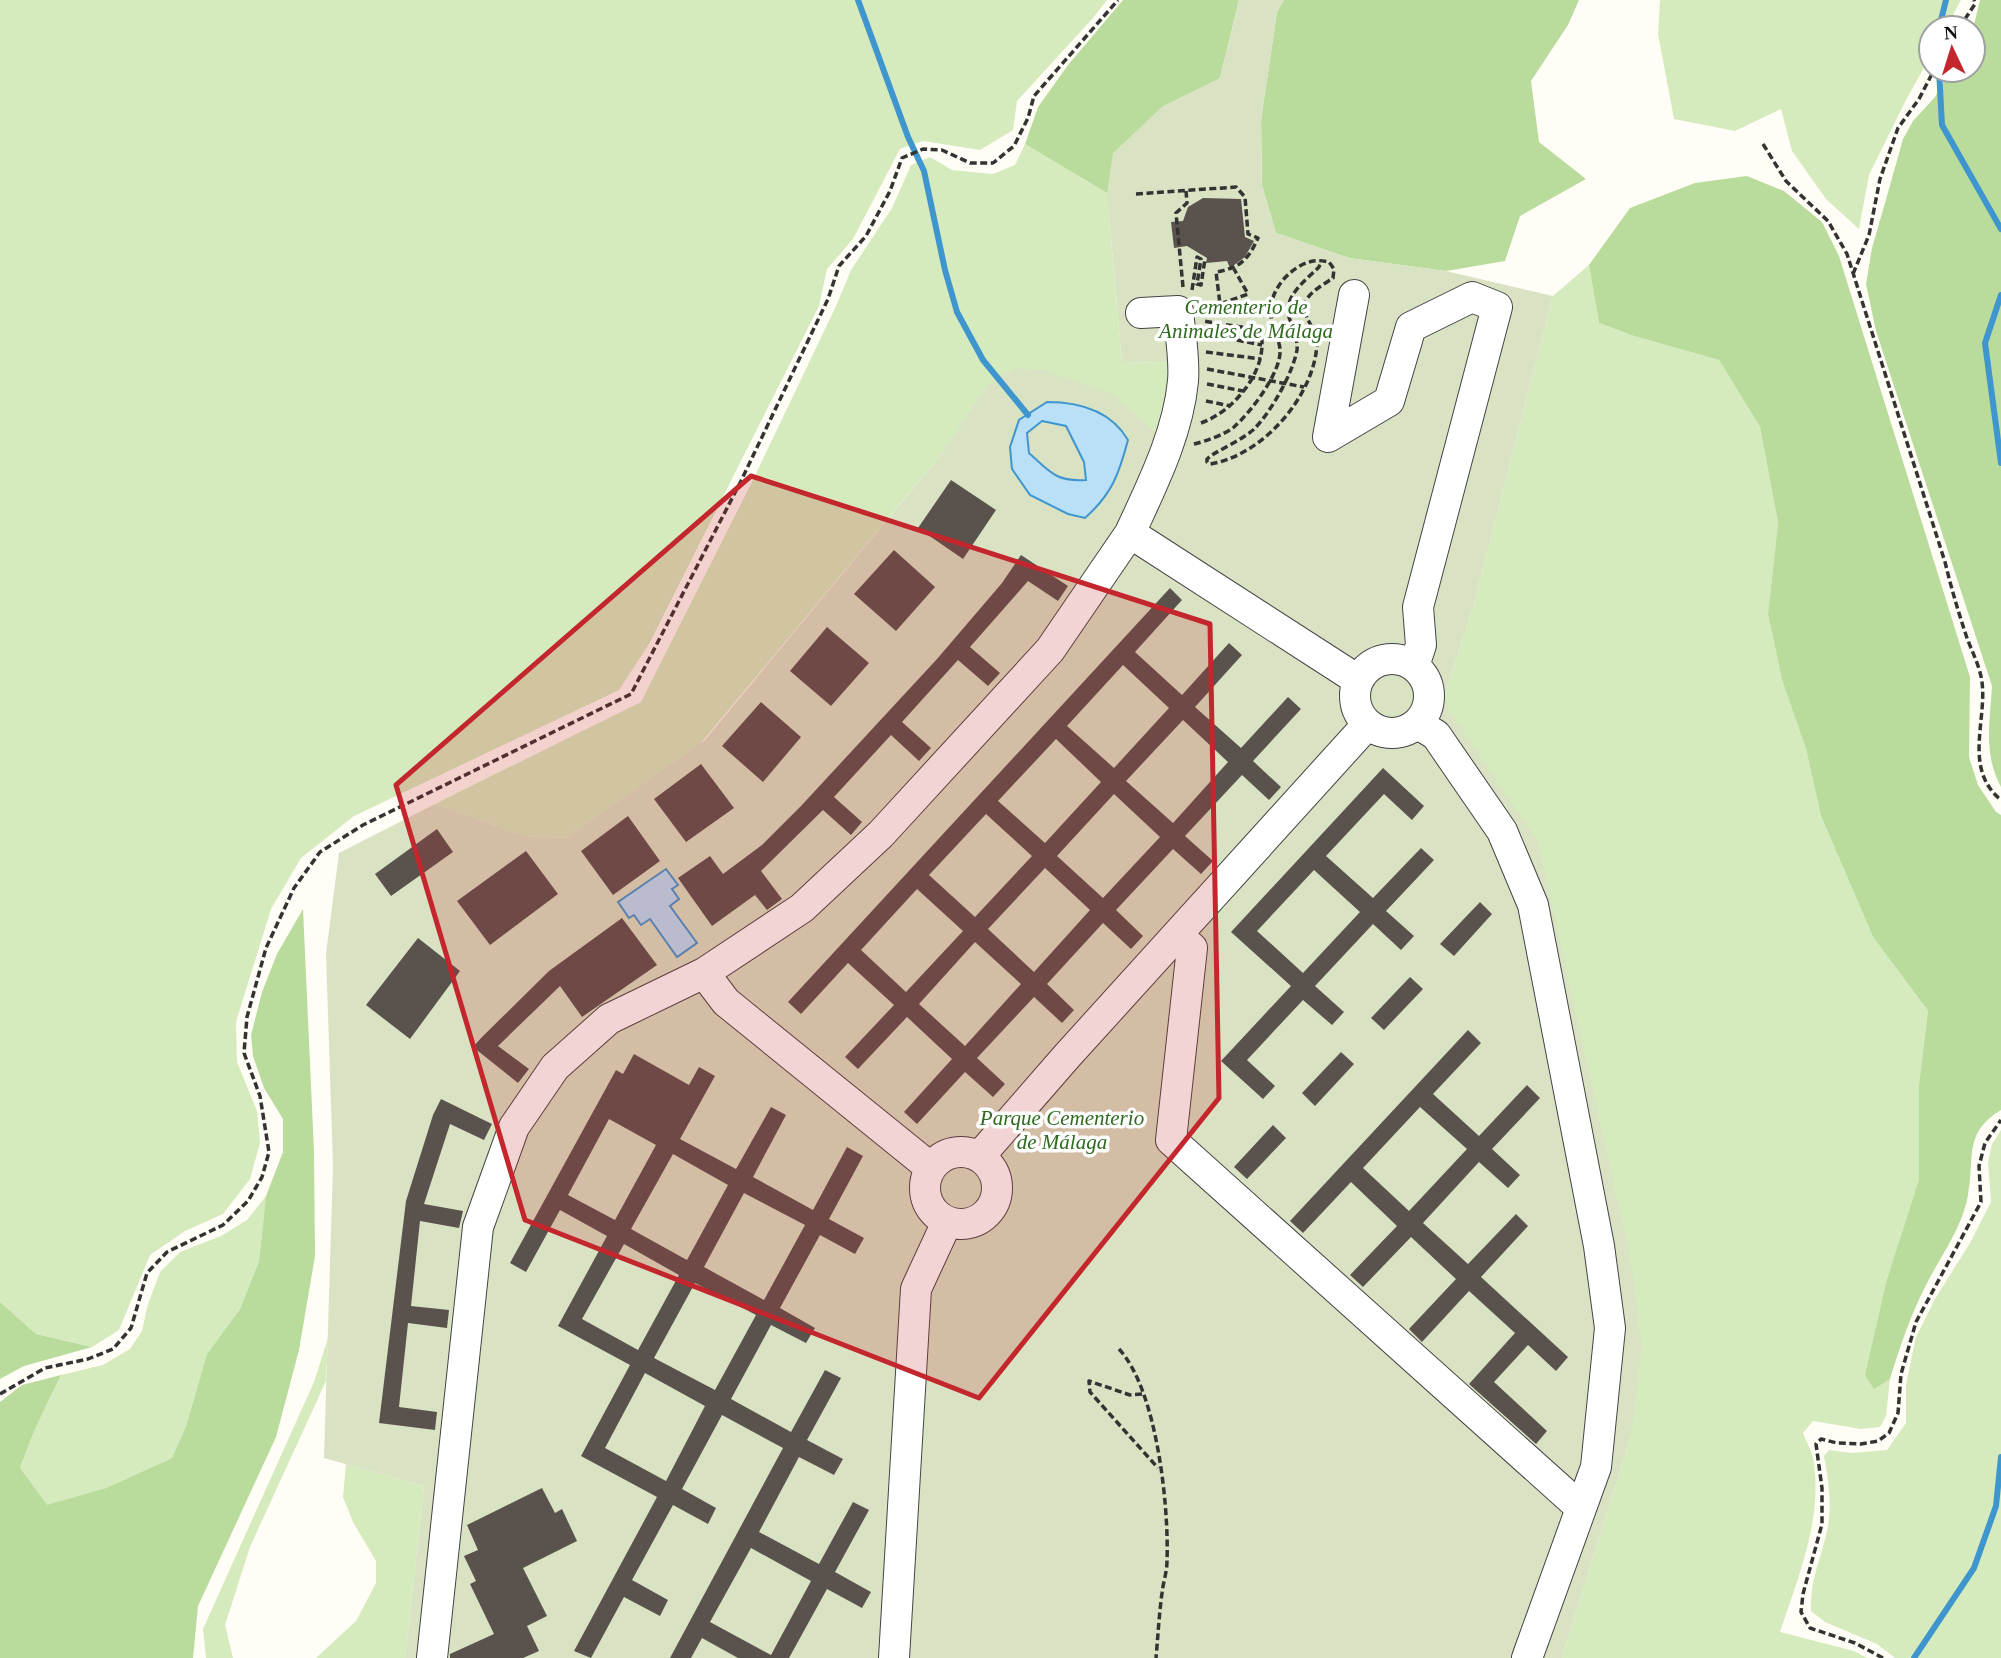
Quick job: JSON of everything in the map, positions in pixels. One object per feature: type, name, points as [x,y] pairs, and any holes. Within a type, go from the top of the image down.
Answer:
[{"type":"lane","points":[[1354,295],[1328,437],[1389,401],[1411,327],[1472,297],[1497,307],[1418,607],[1421,645],[1414,666]]},
{"type":"lane","points":[[432,1658],[478,1227],[514,1127],[555,1066],[609,1019],[704,973],[802,908],[881,834],[1050,650],[1130,533],[1176,421],[1184,379],[1178,311],[1141,313]]},
{"type":"lane","points":[[1130,533],[1358,680]]},
{"type":"lane","points":[[1399,659],[1414,666],[1425,678],[1430,694],[1427,710],[1418,724],[1402,733],[1384,733],[1367,725],[1357,712],[1354,696],[1358,680],[1368,667],[1383,660],[1399,659]]},
{"type":"lane","points":[[1418,724],[1436,734],[1502,831],[1533,905],[1599,1246],[1610,1328],[1596,1467],[1527,1658]]},
{"type":"lane","points":[[979,1157],[1021,1120],[1129,1002],[1178,935],[1367,725]]},
{"type":"lane","points":[[1178,935],[1192,948],[1171,1140],[1581,1508]]},
{"type":"lane","points":[[704,973],[726,1002],[931,1168]]},
{"type":"lane","points":[[966,1152],[979,1157],[1005,1178],[997,1197],[990,1211],[977,1221],[962,1225],[947,1222],[934,1213],[926,1199],[925,1183],[931,1168],[940,1158],[953,1153],[966,1152]]},
{"type":"lane","points":[[894,1658],[916,1289],[947,1222]]},
{"type":"path","points":[[0,1394],[45,1368],[88,1359],[113,1349],[131,1328],[147,1273],[167,1252],[223,1225],[248,1202],[262,1177],[269,1152],[260,1096],[244,1053],[247,1017],[266,948],[293,888],[320,852],[363,825],[631,694],[746,470],[828,299],[839,266],[866,236],[890,191],[902,158],[923,149],[942,150],[970,163],[993,163],[1014,146],[1028,118],[1034,96],[1118,0]]},
{"type":"path","points":[[1853,274],[1869,235],[1880,179],[1898,128],[1927,84]]},
{"type":"path","points":[[1763,144],[1786,181],[1828,220],[1847,254],[1982,681],[1979,743],[1982,771],[1992,792],[2001,800]]},
{"type":"path","points":[[1136,194],[1236,187],[1245,197],[1248,234],[1258,238],[1251,254],[1234,269],[1216,272],[1220,304]]},
{"type":"path","points":[[1183,290],[1176,213],[1186,203],[1185,191]]},
{"type":"path","points":[[1192,294],[1191,285],[1197,257],[1201,259],[1197,284],[1201,285],[1205,259]]},
{"type":"path","points":[[1199,443],[1232,429],[1254,405],[1270,380],[1280,349],[1270,315],[1278,286],[1292,270],[1312,261],[1321,261],[1329,261],[1334,269],[1333,278],[1312,293],[1305,303],[1305,312],[1318,340],[1314,363],[1304,387],[1282,422],[1237,457],[1222,462],[1207,462],[1212,455],[1254,429],[1284,383],[1292,368],[1297,348],[1287,308],[1290,299],[1319,267],[1321,261]]},
{"type":"path","points":[[1193,306],[1220,304],[1248,294],[1234,269]]},
{"type":"path","points":[[1193,426],[1216,418],[1231,406],[1261,359],[1262,345],[1259,330],[1198,320]]},
{"type":"path","points":[[1199,333],[1262,345]]},
{"type":"path","points":[[1201,351],[1261,359]]},
{"type":"path","points":[[1202,368],[1304,387]]},
{"type":"path","points":[[1201,383],[1243,391]]},
{"type":"path","points":[[1199,400],[1231,406]]},
{"type":"path","points":[[1882,1658],[1855,1643],[1811,1628],[1801,1612],[1803,1594],[1822,1524],[1822,1488],[1816,1444],[1821,1439],[1861,1444],[1878,1441],[1889,1433],[1898,1413],[1901,1374],[1916,1322],[1981,1202],[1979,1166],[1985,1143],[2001,1120]]},
{"type":"path","points":[[1119,1349],[1130,1361],[1156,1433],[1164,1497],[1167,1563],[1156,1658]]},
{"type":"path","points":[[1142,1394],[1130,1395],[1089,1381],[1090,1392],[1160,1470]]},
{"type":"highlighted area","points":[[751,476],[1210,624],[1219,1098],[979,1398],[525,1220],[396,785]]},
{"type":"green space","points":[[0,0],[1107,0],[1017,101],[1013,130],[980,150],[923,141],[900,149],[853,239],[827,269],[819,306],[649,644],[619,690],[354,816],[301,858],[271,909],[236,1022],[237,1062],[257,1111],[260,1143],[250,1179],[223,1214],[185,1231],[150,1255],[119,1330],[92,1347],[36,1334],[0,1302]]},
{"type":"green space","points":[[1123,0],[1239,0],[1220,78],[1109,212],[1107,193],[1025,144],[1038,107],[1068,65]]},
{"type":"green space","name":"Parque Cementerio de Málaga","points":[[1239,0],[1284,0],[1277,12],[1261,120],[1262,186],[1276,233],[1349,258],[1446,271],[1553,296],[1474,604],[1443,701],[1538,841],[1631,1260],[1642,1347],[1631,1436],[1562,1658],[405,1658],[424,1486],[324,1458],[333,1166],[326,954],[339,853],[435,804],[524,836],[566,838],[705,740],[944,451],[987,385],[1015,368],[1048,371],[1112,394],[1155,432],[1168,389],[1167,362],[1122,363],[1107,193],[1113,153],[1163,106],[1220,78]]},
{"type":"green space","points":[[1284,0],[1579,0],[1568,25],[1531,81],[1539,142],[1586,179],[1520,216],[1505,261],[1446,271],[1349,258],[1276,233],[1262,186],[1261,120],[1277,12]]},
{"type":"green space","points":[[1660,0],[1961,0],[1954,14],[1917,14],[1917,80],[1869,175],[1859,229],[1826,199],[1792,151],[1781,109],[1735,131],[1674,119],[1658,34]]},
{"type":"green space","points":[[1980,0],[2001,0],[2001,787],[1995,775],[1990,750],[1992,686],[1876,331],[1866,284],[1872,248],[1903,139],[1913,121],[1935,97],[1942,84],[1987,84],[1987,14],[1977,14]]},
{"type":"green space","points":[[1025,144],[1107,193],[1122,363],[1167,362],[1168,389],[1155,433],[944,451],[701,743],[566,838],[524,836],[435,804],[641,702],[752,482],[851,270],[892,208],[911,165],[930,157],[952,170],[993,174],[1015,165]]},
{"type":"green space","points":[[1747,176],[1784,191],[1822,222],[1839,256],[1970,677],[1969,757],[1978,785],[1996,812],[2001,815],[2001,1110],[1989,1119],[1976,1137],[1968,1195],[1961,1218],[1916,1306],[1890,1379],[1874,1389],[1865,1375],[1887,1279],[1919,1179],[1919,1084],[1928,1011],[1873,937],[1821,816],[1806,749],[1782,680],[1768,614],[1778,523],[1760,427],[1719,360],[1634,336],[1599,323],[1589,265],[1630,208],[1695,183]]},
{"type":"green space","points":[[1589,265],[1599,323],[1634,336],[1719,360],[1760,427],[1778,523],[1768,614],[1782,680],[1806,749],[1821,816],[1873,937],[1928,1011],[1919,1084],[1919,1179],[1887,1279],[1874,1388],[1890,1379],[1886,1416],[1880,1427],[1861,1429],[1813,1421],[1803,1433],[1813,1458],[1815,1502],[1807,1546],[1780,1632],[1854,1651],[1867,1658],[1562,1658],[1631,1436],[1443,701],[1474,604],[1553,296]]},
{"type":"green space","points":[[303,909],[314,1151],[315,1256],[299,1350],[276,1437],[198,1606],[193,1658],[0,1658],[0,1402],[22,1385],[61,1375],[20,1468],[47,1505],[106,1488],[172,1458],[186,1426],[207,1354],[240,1309],[259,1261],[266,1196],[283,1152],[283,1119],[264,1088],[253,1056],[251,1035],[262,992],[277,954]]},
{"type":"green space","points":[[2001,1130],[2001,1658],[1895,1658],[1877,1644],[1825,1622],[1811,1611],[1814,1577],[1826,1537],[1830,1508],[1824,1456],[1829,1450],[1852,1453],[1887,1450],[1906,1423],[1906,1384],[1916,1337],[1991,1202],[1988,1163],[1992,1144]]},
{"type":"green space","points":[[266,1196],[259,1261],[240,1309],[207,1354],[186,1426],[172,1458],[106,1488],[47,1506],[20,1469],[35,1429],[61,1375],[103,1365],[130,1349],[142,1331],[148,1304],[160,1272],[180,1252],[221,1236],[247,1220]]},
{"type":"green space","points":[[0,1302],[36,1334],[92,1347],[24,1366],[0,1379]]},
{"type":"green space","points":[[328,1338],[326,1381],[250,1547],[225,1625],[233,1658],[206,1658],[203,1629],[314,1382]]},
{"type":"green space","points":[[346,1464],[424,1486],[405,1658],[316,1658],[356,1621],[376,1583],[376,1561],[353,1522],[343,1497]]},
{"type":"water","points":[[1047,402],[1082,406],[1113,422],[1128,440],[1113,483],[1085,518],[1068,514],[1030,495],[1012,469],[1010,447],[1019,420]],"holes":[[[1042,421],[1066,426],[1084,462],[1086,480],[1060,477],[1029,453],[1027,433]]]},
{"type":"water","points":[[666,869],[678,885],[672,889],[679,899],[670,906],[697,943],[677,957],[650,919],[641,925],[634,915],[629,918],[618,902]]},
{"type":"building","points":[[1203,198],[1241,199],[1245,237],[1254,241],[1245,257],[1230,268],[1227,261],[1206,263],[1207,258],[1187,246],[1174,248],[1171,222],[1183,221],[1188,207]]},
{"type":"building","points":[[951,480],[996,510],[963,559],[918,528]]},
{"type":"building","points":[[894,550],[935,587],[896,631],[854,594]]},
{"type":"building","points":[[1021,555],[1068,586],[1058,601],[1028,581],[970,647],[1000,673],[988,686],[958,660],[902,722],[931,748],[919,761],[891,735],[834,797],[862,822],[851,835],[823,810],[761,871],[782,899],[767,910],[755,895],[712,926],[678,878],[710,856],[723,874],[762,845],[937,659],[1002,583]]},
{"type":"building","points":[[1170,588],[1182,600],[1135,652],[1182,695],[1229,643],[1242,655],[1195,707],[1241,748],[1288,697],[1301,709],[1253,761],[1281,787],[1269,800],[1242,775],[1185,836],[1213,861],[1201,874],[1173,849],[1116,910],[1143,936],[1131,949],[1103,923],[1047,984],[1074,1010],[1062,1023],[1034,997],[977,1058],[1005,1084],[993,1097],[965,1072],[917,1124],[904,1112],[952,1059],[907,1017],[858,1069],[845,1057],[894,1005],[848,963],[801,1014],[788,1002]],"holes":[[[1123,665],[1169,708],[1114,768],[1067,726]],[[1183,720],[1228,762],[1173,823],[1126,781]],[[1056,739],[1101,782],[1045,843],[998,801]],[[1114,794],[1160,837],[1103,898],[1057,856]],[[986,814],[1032,856],[975,917],[929,875]],[[1045,868],[1090,910],[1034,972],[988,929]],[[917,889],[963,931],[906,992],[861,950]],[[975,942],[1021,984],[965,1046],[919,1004]]]},
{"type":"building","points":[[827,627],[869,663],[831,706],[790,671]]},
{"type":"building","points":[[761,702],[801,737],[763,782],[722,746]]},
{"type":"building","points":[[701,764],[734,808],[686,842],[654,799]]},
{"type":"building","points":[[1383,768],[1424,806],[1412,820],[1384,794],[1326,856],[1373,898],[1421,848],[1434,860],[1386,911],[1414,936],[1401,950],[1373,924],[1315,986],[1344,1012],[1332,1025],[1303,1000],[1247,1060],[1275,1086],[1263,1099],[1221,1061],[1291,986],[1231,932]],"holes":[[[1314,870],[1360,912],[1303,973],[1257,931]]]},
{"type":"building","points":[[628,816],[660,861],[613,895],[581,851]]},
{"type":"building","points":[[437,829],[453,852],[391,896],[375,874]]},
{"type":"building","points":[[526,851],[558,894],[490,945],[457,901]]},
{"type":"building","points":[[1480,902],[1492,914],[1454,956],[1440,944]]},
{"type":"building","points":[[622,918],[657,965],[582,1017],[560,986],[498,1046],[529,1069],[518,1083],[473,1047],[549,971]]},
{"type":"building","points":[[418,938],[460,971],[410,1039],[366,1005]]},
{"type":"building","points":[[1410,977],[1423,989],[1384,1030],[1371,1018]]},
{"type":"building","points":[[1468,1030],[1481,1043],[1433,1094],[1479,1136],[1527,1085],[1540,1098],[1492,1149],[1520,1175],[1508,1188],[1479,1162],[1423,1223],[1468,1264],[1516,1214],[1528,1226],[1481,1277],[1568,1357],[1556,1371],[1528,1345],[1494,1382],[1547,1431],[1536,1444],[1469,1384],[1515,1333],[1469,1291],[1422,1342],[1409,1329],[1456,1279],[1411,1237],[1363,1287],[1350,1275],[1397,1226],[1351,1182],[1303,1233],[1290,1221]],"holes":[[[1420,1107],[1467,1149],[1409,1211],[1363,1168]]]},
{"type":"building","points":[[1341,1052],[1354,1064],[1315,1106],[1302,1093]]},
{"type":"building","points":[[634,1054],[689,1085],[699,1067],[715,1076],[680,1139],[736,1169],[771,1107],[786,1115],[753,1177],[813,1210],[847,1147],[863,1156],[829,1219],[864,1238],[855,1254],[820,1235],[780,1308],[815,1328],[806,1343],[771,1325],[731,1399],[791,1432],[825,1370],[841,1378],[807,1440],[843,1459],[834,1475],[799,1457],[759,1532],[819,1564],[853,1502],[869,1510],[835,1572],[871,1592],[862,1608],[827,1589],[789,1658],[738,1658],[702,1638],[691,1658],[670,1658],[783,1448],[722,1415],[682,1489],[716,1508],[708,1524],[673,1505],[632,1580],[668,1600],[660,1616],[624,1597],[591,1658],[574,1651],[657,1497],[581,1456],[630,1365],[558,1326],[607,1236],[560,1210],[526,1272],[510,1263],[616,1070],[623,1074]],"holes":[[[609,1119],[656,1145],[615,1220],[568,1195]],[[673,1154],[728,1185],[687,1260],[631,1229]],[[744,1193],[805,1225],[764,1300],[704,1267]],[[624,1244],[679,1275],[638,1350],[582,1319]],[[695,1283],[756,1315],[715,1390],[654,1358]],[[645,1373],[705,1406],[666,1481],[605,1448]],[[751,1548],[811,1581],[771,1655],[710,1622]]]},
{"type":"building","points":[[441,1099],[492,1124],[484,1140],[450,1124],[424,1204],[463,1211],[459,1228],[420,1221],[411,1306],[449,1310],[447,1328],[408,1323],[399,1407],[437,1412],[435,1430],[379,1423],[406,1201],[433,1115]]},
{"type":"building","points":[[1273,1125],[1286,1138],[1247,1179],[1234,1167]]},
{"type":"building","points":[[542,1488],[555,1513],[562,1509],[577,1541],[523,1568],[547,1616],[527,1626],[539,1651],[523,1658],[450,1658],[450,1654],[494,1634],[470,1584],[476,1581],[464,1556],[478,1550],[467,1525]]},
{"type":"waterway","points":[[858,0],[908,137],[924,171],[945,270],[957,312],[983,360],[1028,415]]},
{"type":"waterway","points":[[1942,14],[1946,0]]},
{"type":"waterway","points":[[1940,84],[1942,125],[2001,229]]},
{"type":"waterway","points":[[2001,295],[1985,343],[2001,463]]},
{"type":"waterway","points":[[1914,1658],[1974,1568],[1996,1506],[2001,1457]]},
{"type":"park label","name":"Cementerio de Animales de Málaga","points":[[1246,319]]}]
